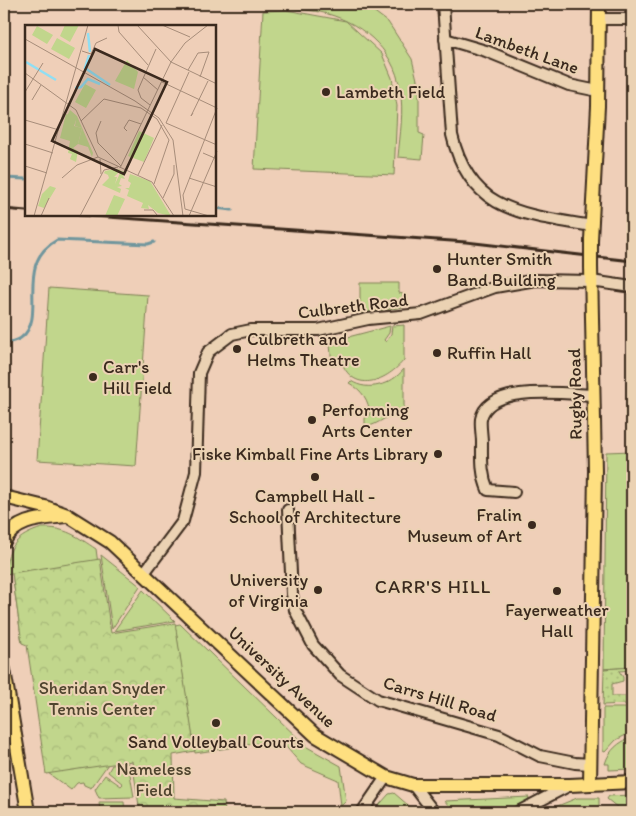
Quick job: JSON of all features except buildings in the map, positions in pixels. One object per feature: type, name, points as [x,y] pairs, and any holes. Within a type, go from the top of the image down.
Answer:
[{"type":"main road","name":"Rugby Road","points":[[590,784],[594,597],[590,226],[598,91],[599,4]]},
{"type":"main road","name":"University Avenue","points":[[4,497],[44,506],[67,515],[110,542],[315,735],[386,777],[413,784],[570,785],[632,782]]},
{"type":"main road","points":[[4,541],[12,531],[32,520],[67,515]]},
{"type":"main road","points":[[4,670],[8,720],[28,812]]},
{"type":"street","points":[[444,4],[452,135],[458,157],[476,186],[485,195],[501,205],[518,212],[590,226]]},
{"type":"street","points":[[599,19],[632,19]]},
{"type":"street","name":"Lambeth Lane","points":[[445,39],[486,51],[569,85],[598,91]]},
{"type":"street","name":"Culbreth Road","points":[[144,572],[184,521],[196,472],[199,373],[208,352],[232,334],[251,330],[318,330],[368,319],[421,314],[495,287],[536,280],[591,281],[632,287]]},
{"type":"street","points":[[514,492],[488,490],[482,477],[481,418],[490,404],[502,397],[540,393],[593,395]]},
{"type":"street","name":"Carrs Hill Road","points":[[288,510],[291,576],[296,610],[313,645],[340,675],[378,700],[499,735],[540,756],[590,764]]},
{"type":"street","points":[[362,812],[386,777]]},
{"type":"street","points":[[413,784],[434,812]]},
{"type":"street","points":[[518,812],[570,785]]},
{"type":"green space","points":[[272,4],[364,4],[388,22],[412,59],[419,88],[419,133],[424,135],[422,159],[398,157],[402,115],[400,89],[390,61],[372,38],[348,22],[334,16]]},
{"type":"green space","name":"Lambeth Field","points":[[286,10],[346,21],[382,54],[392,78],[397,106],[394,175],[254,169],[263,11]]},
{"type":"green space","points":[[360,283],[399,283],[399,293],[403,294],[404,307],[360,313]]},
{"type":"green space","name":"Carr's Hill Field","points":[[49,288],[148,295],[136,466],[37,460]]},
{"type":"green space","points":[[404,325],[404,360],[381,378],[363,381],[355,379],[348,373],[342,363],[332,366],[330,344],[333,341],[390,326],[389,333],[384,340],[386,342],[391,334],[392,326]]},
{"type":"green space","points":[[404,369],[404,410],[365,427],[365,415],[370,415],[368,405],[361,392],[349,383],[351,381],[365,386],[379,385],[393,379]]},
{"type":"green space","points":[[632,451],[632,667],[604,669],[606,452]]},
{"type":"green space","points":[[42,528],[64,531],[96,549],[100,579],[22,643],[12,573],[5,574],[6,564],[11,549],[20,539]]},
{"type":"green space","points":[[101,555],[140,586],[112,629]]},
{"type":"green space","name":"Sheridan Snyder Tennis Center","points":[[100,559],[111,633],[175,623],[195,751],[173,755],[174,798],[224,802],[225,812],[140,812],[132,761],[46,774],[27,645],[22,643],[12,573]]},
{"type":"green space","points":[[143,590],[175,621],[114,631]]},
{"type":"green space","points":[[180,624],[307,747],[341,766],[346,801],[341,806],[338,780],[301,764],[280,740],[195,753],[175,625]]},
{"type":"green space","points":[[632,667],[632,670],[619,671],[623,681],[612,684],[612,696],[626,696],[626,704],[603,705],[604,669]]},
{"type":"green space","points":[[603,708],[630,708],[632,729],[632,732],[616,740],[605,752],[603,751]]},
{"type":"green space","points":[[632,737],[632,769],[609,770],[609,764],[605,764],[609,755],[619,744]]},
{"type":"green space","points":[[128,763],[134,797],[99,798],[95,789],[105,775],[121,786],[123,784],[108,772],[112,765]]},
{"type":"green space","points":[[108,764],[91,788],[84,785],[83,782],[77,783],[71,790],[48,773]]},
{"type":"green space","points":[[394,793],[416,812],[373,812],[389,794]]},
{"type":"green space","points":[[632,795],[632,812],[623,812],[607,799],[609,796]]},
{"type":"green space","points":[[529,797],[528,801],[502,812],[453,812],[445,801]]},
{"type":"green space","points":[[577,798],[599,798],[599,812],[543,812]]},
{"type":"green space","points":[[99,802],[124,802],[125,812],[100,812]]},
{"type":"waterway","points":[[4,178],[25,179]]},
{"type":"waterway","points":[[216,208],[232,210]]},
{"type":"waterway","points":[[4,344],[22,337],[29,328],[32,316],[33,276],[37,262],[44,250],[57,240],[148,244],[154,242]]},
{"type":"railway","points":[[4,209],[25,211]]},
{"type":"railway","points":[[93,216],[466,242],[632,261]]},
{"type":"place","name":"Lambeth Field","points":[[326,92]]},
{"type":"place","name":"Hunter Smith Band Building","points":[[437,269]]},
{"type":"place","name":"Culbreth and Helms Theatre","points":[[237,349]]},
{"type":"place","name":"Ruffin Hall","points":[[437,353]]},
{"type":"place","name":"Carr's Hill Field","points":[[93,377]]},
{"type":"place","name":"Performing Arts Center","points":[[312,420]]},
{"type":"place","name":"Fiske Kimball Fine Arts Library","points":[[438,454]]},
{"type":"place","name":"Campbell Hall - School of Architecture","points":[[315,477]]},
{"type":"place","name":"Fralin Museum of Art","points":[[532,525]]},
{"type":"place","name":"University of Virginia","points":[[318,590]]},
{"type":"place","name":"Fayerweather Hall","points":[[557,591]]},
{"type":"place","name":"Sand Volleyball Courts","points":[[216,723]]},
{"type":"district","name":"CARR'S HILL","points":[[433,586]]},
{"type":"park label","name":"Nameless Field","points":[[154,780]]}]
